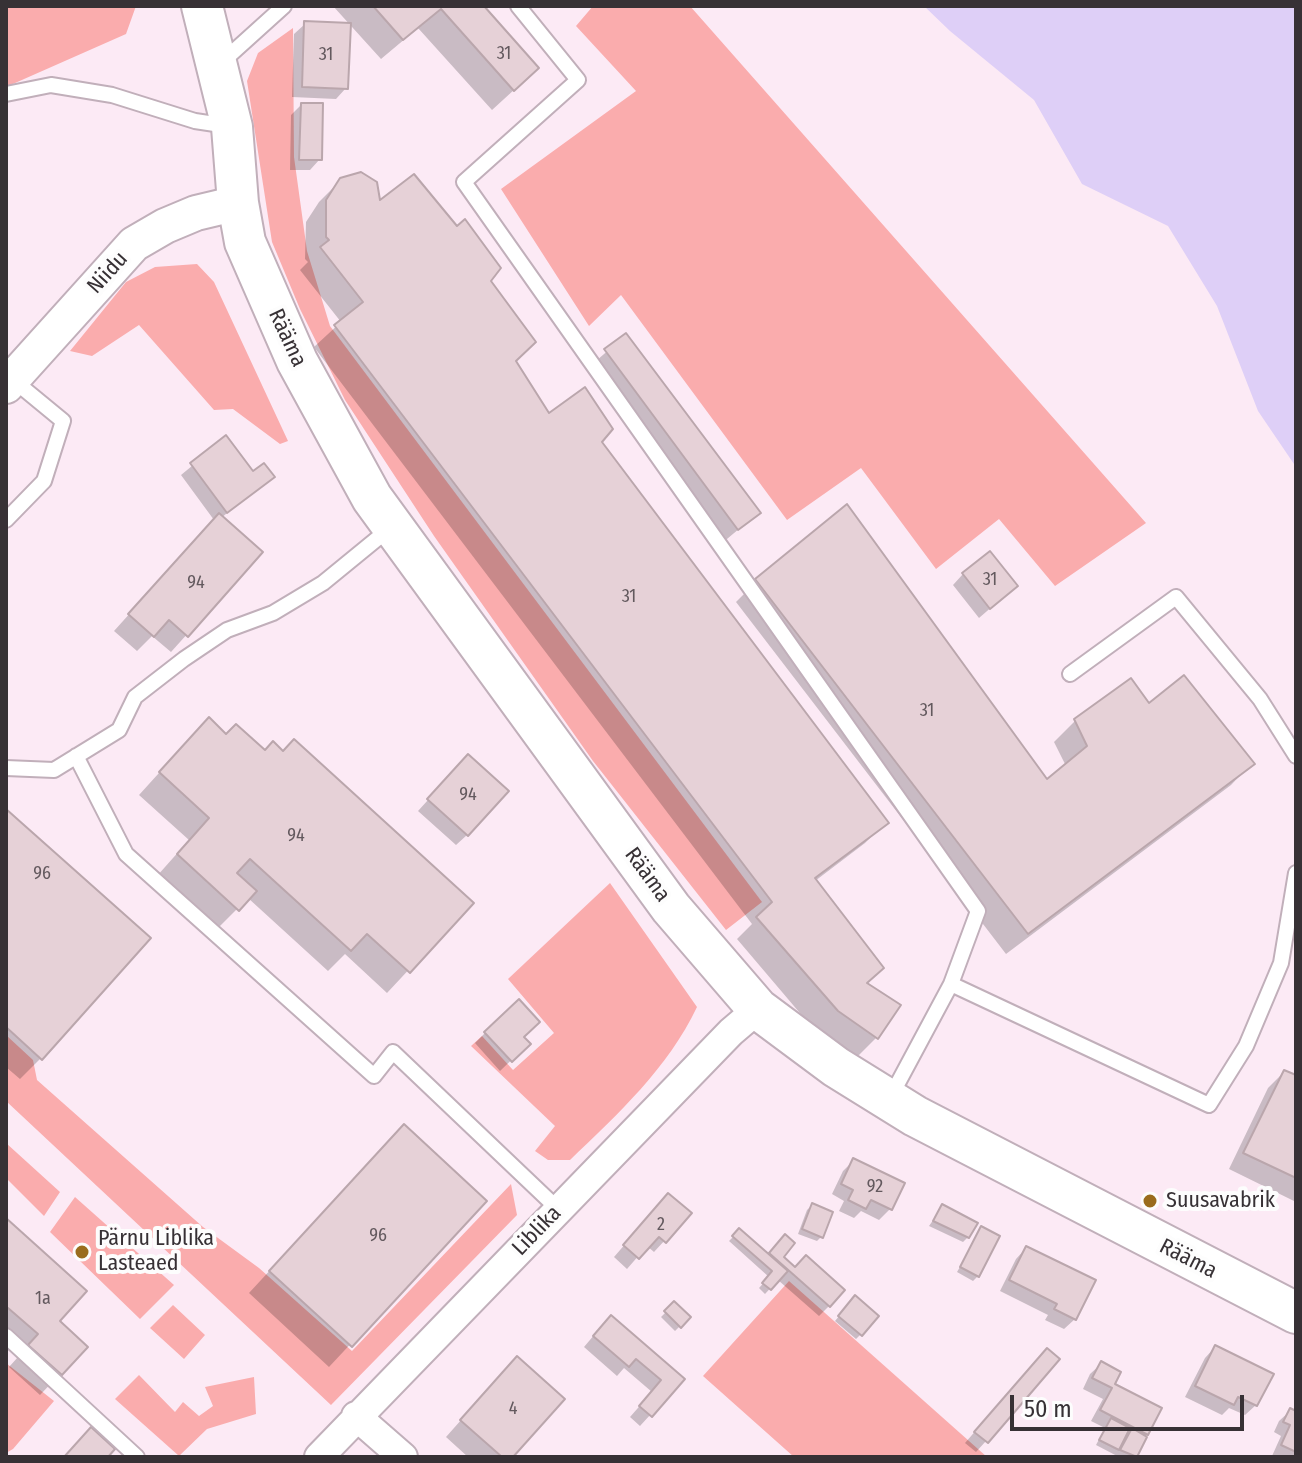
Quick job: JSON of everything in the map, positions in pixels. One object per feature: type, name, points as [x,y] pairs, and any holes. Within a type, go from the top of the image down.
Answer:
[{"type":"main road","name":"Rääma","points":[[202,6],[232,127],[238,203],[245,242],[297,361],[372,498],[671,908],[758,1009],[836,1067],[889,1100],[1077,1201],[1296,1313]]},
{"type":"street","name":"Niidu","points":[[9,382],[134,244],[196,213],[238,203]]},
{"type":"street","name":"Liblika","points":[[319,1457],[731,1032],[758,1009]]},
{"type":"street","points":[[356,1416],[403,1457]]},
{"type":"lane","points":[[218,66],[284,6]]},
{"type":"lane","points":[[518,6],[578,80],[464,182],[978,911],[951,984],[889,1100]]},
{"type":"lane","points":[[6,94],[51,85],[112,95],[195,121],[232,127]]},
{"type":"lane","points":[[6,520],[44,481],[63,421],[9,382]]},
{"type":"lane","points":[[6,768],[54,770],[119,730],[135,697],[184,659],[227,630],[273,613],[323,583],[393,526]]},
{"type":"lane","points":[[1070,674],[1176,597],[1260,699],[1296,756]]},
{"type":"lane","points":[[76,756],[126,854],[374,1076],[393,1052],[558,1209]]},
{"type":"lane","points":[[951,984],[1209,1105],[1246,1046],[1281,963],[1296,873]]},
{"type":"lane","points":[[6,1336],[137,1457]]},
{"type":"shaded area","points":[[6,6],[136,6],[126,34],[6,87]]},
{"type":"shaded area","points":[[593,6],[690,6],[1146,523],[1055,586],[999,519],[936,569],[861,468],[787,520],[621,295],[589,326],[501,189],[636,91],[576,26]]},
{"type":"shaded area","points":[[924,6],[1296,6],[1296,467],[1258,411],[1217,306],[1168,226],[1082,184],[1034,100]]},
{"type":"shaded area","points":[[293,28],[294,157],[307,251],[330,326],[762,902],[726,930],[593,761],[434,536],[345,400],[300,309],[272,242],[247,81],[258,53]]},
{"type":"shaded area","points":[[197,264],[214,282],[288,441],[280,444],[233,409],[214,410],[139,325],[92,356],[70,351],[126,282],[155,267]]},
{"type":"shaded area","points":[[610,883],[697,1007],[672,1050],[624,1107],[570,1160],[548,1160],[535,1151],[555,1126],[471,1046],[482,1036],[513,1070],[554,1033],[508,979]]},
{"type":"shaded area","points":[[6,1035],[33,1060],[37,1080],[203,1227],[259,1268],[352,1351],[511,1184],[517,1215],[331,1405],[6,1101]]},
{"type":"shaded area","points":[[6,1143],[60,1192],[44,1216],[6,1178]]},
{"type":"shaded area","points":[[75,1197],[174,1285],[140,1319],[50,1232]]},
{"type":"shaded area","points":[[789,1281],[987,1457],[794,1457],[703,1376]]},
{"type":"shaded area","points":[[173,1305],[205,1335],[184,1359],[150,1328]]},
{"type":"shaded area","points":[[6,1363],[54,1401],[13,1449],[6,1453]]},
{"type":"shaded area","points":[[139,1375],[175,1412],[183,1402],[199,1416],[213,1406],[205,1387],[254,1377],[256,1414],[207,1429],[179,1456],[115,1399]]},
{"type":"building","points":[[373,6],[484,6],[539,68],[514,91],[441,9],[403,40]]},
{"type":"building","points":[[304,21],[351,23],[348,89],[302,87]]},
{"type":"building","points":[[301,103],[323,103],[322,160],[299,160]]},
{"type":"building","points":[[361,172],[377,182],[380,200],[414,174],[457,226],[465,219],[501,268],[491,281],[536,342],[516,361],[549,413],[585,387],[613,429],[602,442],[889,823],[815,878],[884,968],[867,983],[901,1005],[878,1039],[838,1011],[756,917],[772,902],[334,325],[363,302],[320,247],[329,240],[326,237],[326,200],[340,178]]},
{"type":"building","points":[[626,333],[761,513],[738,530],[604,349]]},
{"type":"building","points":[[226,435],[253,471],[264,463],[275,477],[227,513],[190,463]]},
{"type":"building","points":[[847,504],[1047,779],[1087,746],[1074,719],[1131,678],[1149,703],[1184,675],[1255,764],[1028,934],[755,579]]},
{"type":"building","points":[[219,513],[263,552],[188,637],[169,620],[154,637],[128,614]]},
{"type":"building","points":[[990,551],[1018,586],[990,609],[962,573]]},
{"type":"building","points":[[209,717],[226,734],[236,724],[265,750],[273,741],[283,751],[294,739],[474,903],[410,973],[367,934],[351,951],[250,859],[237,873],[257,891],[239,911],[177,854],[209,818],[159,772]]},
{"type":"building","points":[[468,754],[509,791],[468,836],[427,799]]},
{"type":"building","points":[[6,809],[151,938],[42,1060],[6,1027]]},
{"type":"building","points":[[519,999],[540,1022],[524,1037],[531,1044],[512,1062],[484,1032]]},
{"type":"building","points":[[1284,1070],[1296,1075],[1296,1178],[1243,1153]]},
{"type":"building","points":[[404,1124],[487,1201],[352,1347],[269,1271]]},
{"type":"building","points":[[853,1158],[905,1183],[892,1210],[871,1200],[866,1209],[848,1200],[853,1190],[841,1184]]},
{"type":"building","points":[[668,1193],[692,1213],[666,1243],[659,1237],[639,1259],[623,1245]]},
{"type":"building","points":[[812,1203],[833,1212],[823,1238],[802,1229]]},
{"type":"building","points":[[942,1204],[978,1223],[969,1238],[933,1221]]},
{"type":"building","points":[[6,1218],[87,1291],[60,1321],[88,1347],[62,1375],[28,1345],[38,1334],[6,1309]]},
{"type":"building","points":[[981,1226],[1000,1236],[979,1277],[960,1267]]},
{"type":"building","points":[[739,1228],[788,1271],[771,1290],[762,1283],[772,1271],[732,1236]]},
{"type":"building","points":[[785,1234],[795,1243],[784,1257],[795,1267],[806,1255],[845,1290],[830,1307],[769,1253]]},
{"type":"building","points":[[1026,1246],[1096,1280],[1076,1320],[1054,1309],[1057,1304],[1009,1280]]},
{"type":"building","points":[[855,1295],[879,1316],[862,1336],[838,1316]]},
{"type":"building","points":[[674,1301],[691,1317],[681,1328],[664,1311]]},
{"type":"building","points":[[611,1315],[685,1379],[652,1417],[639,1406],[661,1380],[636,1359],[629,1367],[593,1336]]},
{"type":"building","points":[[1215,1345],[1274,1374],[1257,1406],[1238,1397],[1234,1405],[1195,1386]]},
{"type":"building","points":[[1047,1348],[1060,1359],[988,1443],[974,1432]]},
{"type":"building","points":[[517,1356],[565,1399],[513,1457],[502,1457],[460,1420]]},
{"type":"building","points":[[1101,1361],[1121,1372],[1115,1384],[1162,1408],[1148,1435],[1100,1410],[1112,1388],[1092,1378]]},
{"type":"building","points":[[1290,1408],[1296,1411],[1296,1452],[1281,1445],[1290,1425],[1283,1422]]},
{"type":"building","points":[[1111,1418],[1130,1428],[1119,1450],[1099,1440]]},
{"type":"building","points":[[91,1427],[115,1449],[108,1457],[64,1457]]},
{"type":"building","points":[[1132,1428],[1147,1437],[1137,1457],[1120,1450]]},
{"type":"place","name":"Suusavabrik","points":[[1150,1201]]},
{"type":"place","name":"Pärnu Liblika Lasteaed","points":[[82,1252]]}]
